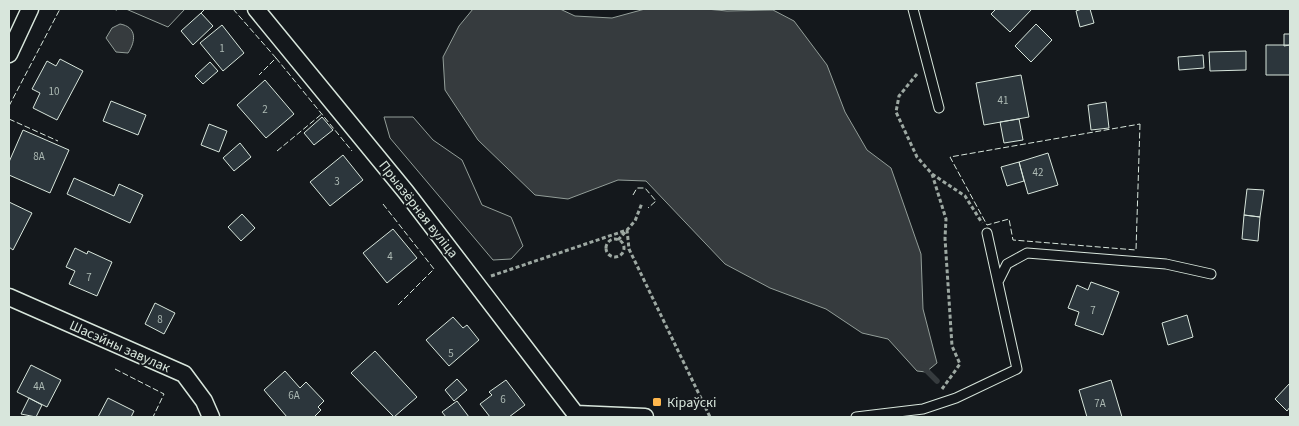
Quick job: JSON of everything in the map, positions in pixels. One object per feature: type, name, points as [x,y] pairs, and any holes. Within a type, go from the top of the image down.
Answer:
[{"type":"street","points":[[9,54],[30,9]]},
{"type":"street","name":"Прыазёрная вуліца","points":[[256,9],[406,192],[577,416],[645,417]]},
{"type":"street","name":"Шасэйны завулак","points":[[9,296],[184,374],[204,402],[211,417]]},
{"type":"lane","points":[[913,9],[939,108]]},
{"type":"lane","points":[[856,417],[923,408],[956,398],[1017,369],[999,280],[987,233]]},
{"type":"lane","points":[[999,280],[1008,264],[1027,253],[1166,264],[1212,274]]},
{"type":"path","points":[[926,62],[899,96],[896,112],[917,157],[932,174],[965,196],[987,233]]},
{"type":"path","points":[[923,408],[950,381],[960,364],[952,346],[945,238],[946,219],[932,174]]},
{"type":"path","points":[[618,240],[624,247],[623,251],[616,257],[612,257],[606,250],[606,245],[614,239],[618,240],[627,230],[635,220],[642,203]]},
{"type":"path","points":[[490,276],[627,230]]},
{"type":"path","points":[[627,230],[629,249],[710,417]]},
{"type":"shaded area","points":[[126,9],[185,9],[168,27]]},
{"type":"shaded area","points":[[473,9],[560,9],[575,16],[612,18],[645,9],[773,10],[794,21],[827,65],[845,112],[867,150],[891,168],[921,254],[923,309],[937,363],[926,372],[917,371],[888,339],[862,333],[826,309],[770,288],[725,264],[646,181],[618,180],[568,199],[535,195],[478,140],[445,90],[443,57],[459,26]]},
{"type":"shaded area","points":[[120,24],[130,28],[132,31],[133,44],[128,53],[116,52],[106,38],[112,28]]},
{"type":"shaded area","points":[[384,117],[413,117],[433,140],[462,160],[482,205],[511,217],[523,246],[511,259],[493,260],[390,138]]},
{"type":"building","points":[[996,9],[1032,9],[1010,32],[991,14]]},
{"type":"building","points":[[1090,9],[1094,23],[1080,27],[1076,11]]},
{"type":"building","points":[[201,13],[213,26],[193,45],[181,31]]},
{"type":"building","points":[[1036,24],[1052,40],[1031,62],[1015,46]]},
{"type":"building","points":[[222,25],[244,53],[223,71],[200,43]]},
{"type":"building","points":[[1284,34],[1290,34],[1290,45],[1284,46]]},
{"type":"building","points":[[1266,45],[1290,45],[1290,75],[1266,75]]},
{"type":"building","points":[[1246,51],[1246,70],[1210,71],[1209,52]]},
{"type":"building","points":[[1203,55],[1204,68],[1179,70],[1178,57]]},
{"type":"building","points":[[60,59],[83,71],[57,120],[33,108],[40,93],[32,89],[47,61],[56,66]]},
{"type":"building","points":[[210,62],[218,71],[203,84],[195,76]]},
{"type":"building","points":[[1021,75],[1029,117],[984,125],[976,83]]},
{"type":"building","points":[[265,80],[294,114],[266,138],[237,105]]},
{"type":"building","points":[[111,101],[146,115],[138,135],[103,121]]},
{"type":"building","points":[[1106,102],[1109,128],[1091,130],[1088,105]]},
{"type":"building","points":[[322,117],[333,130],[314,145],[304,133]]},
{"type":"building","points":[[1019,119],[1023,140],[1004,143],[1000,122]]},
{"type":"building","points":[[209,124],[227,131],[219,152],[201,145]]},
{"type":"building","points":[[23,130],[69,150],[50,193],[9,175],[9,162]]},
{"type":"building","points":[[240,143],[251,157],[234,171],[223,158]]},
{"type":"building","points":[[1048,153],[1058,185],[1028,194],[1019,162]]},
{"type":"building","points":[[343,155],[363,180],[330,206],[310,182]]},
{"type":"building","points":[[1019,162],[1024,181],[1007,186],[1001,167]]},
{"type":"building","points":[[74,178],[114,196],[119,184],[143,195],[130,223],[67,194]]},
{"type":"building","points":[[1247,189],[1264,190],[1260,217],[1244,215]]},
{"type":"building","points":[[9,202],[32,213],[13,250],[9,247]]},
{"type":"building","points":[[242,214],[255,228],[241,241],[228,227]]},
{"type":"building","points":[[1244,215],[1260,217],[1258,241],[1242,239]]},
{"type":"building","points":[[393,229],[417,258],[387,283],[363,253]]},
{"type":"building","points":[[75,248],[87,254],[88,251],[112,262],[97,296],[69,284],[75,271],[66,267]]},
{"type":"building","points":[[1091,282],[1119,292],[1103,335],[1075,325],[1079,312],[1068,308],[1077,285],[1088,290]]},
{"type":"building","points":[[155,303],[175,313],[164,334],[145,324]]},
{"type":"building","points":[[1187,315],[1193,337],[1168,345],[1162,323]]},
{"type":"building","points":[[453,317],[463,328],[467,325],[479,340],[449,366],[426,340]]},
{"type":"building","points":[[375,351],[417,397],[394,417],[351,373]]},
{"type":"building","points":[[31,365],[61,380],[47,407],[17,392]]},
{"type":"building","points":[[285,371],[300,388],[306,382],[324,401],[318,407],[321,410],[314,417],[287,417],[264,390]]},
{"type":"building","points":[[457,379],[467,390],[454,401],[445,390]]},
{"type":"building","points":[[506,380],[525,405],[509,417],[490,417],[480,404],[492,395],[489,392]]},
{"type":"building","points":[[1111,380],[1122,417],[1087,417],[1079,390]]},
{"type":"building","points":[[1290,383],[1290,407],[1287,411],[1275,399]]},
{"type":"building","points":[[29,398],[42,405],[36,417],[21,414]]},
{"type":"building","points":[[108,398],[134,411],[131,417],[98,417]]},
{"type":"building","points":[[457,401],[469,417],[446,417],[442,412]]},
{"type":"waterway","points":[[922,366],[937,381]]},
{"type":"fence","points":[[9,106],[60,9]]},
{"type":"fence","points":[[113,9],[117,10]]},
{"type":"fence","points":[[201,13],[205,9]]},
{"type":"fence","points":[[233,9],[276,58],[259,75]]},
{"type":"fence","points":[[276,58],[352,151]]},
{"type":"fence","points":[[277,151],[323,113]]},
{"type":"fence","points":[[9,119],[58,141]]},
{"type":"fence","points":[[1140,124],[1136,250],[1013,240],[1009,219],[987,225],[950,157],[1140,124]]},
{"type":"fence","points":[[633,195],[637,188],[645,188],[656,201],[648,208]]},
{"type":"fence","points":[[383,204],[434,269],[397,306]]},
{"type":"fence","points":[[115,369],[164,394],[153,417]]},
{"type":"place","name":"Кіраўскі","points":[[657,402]]}]
